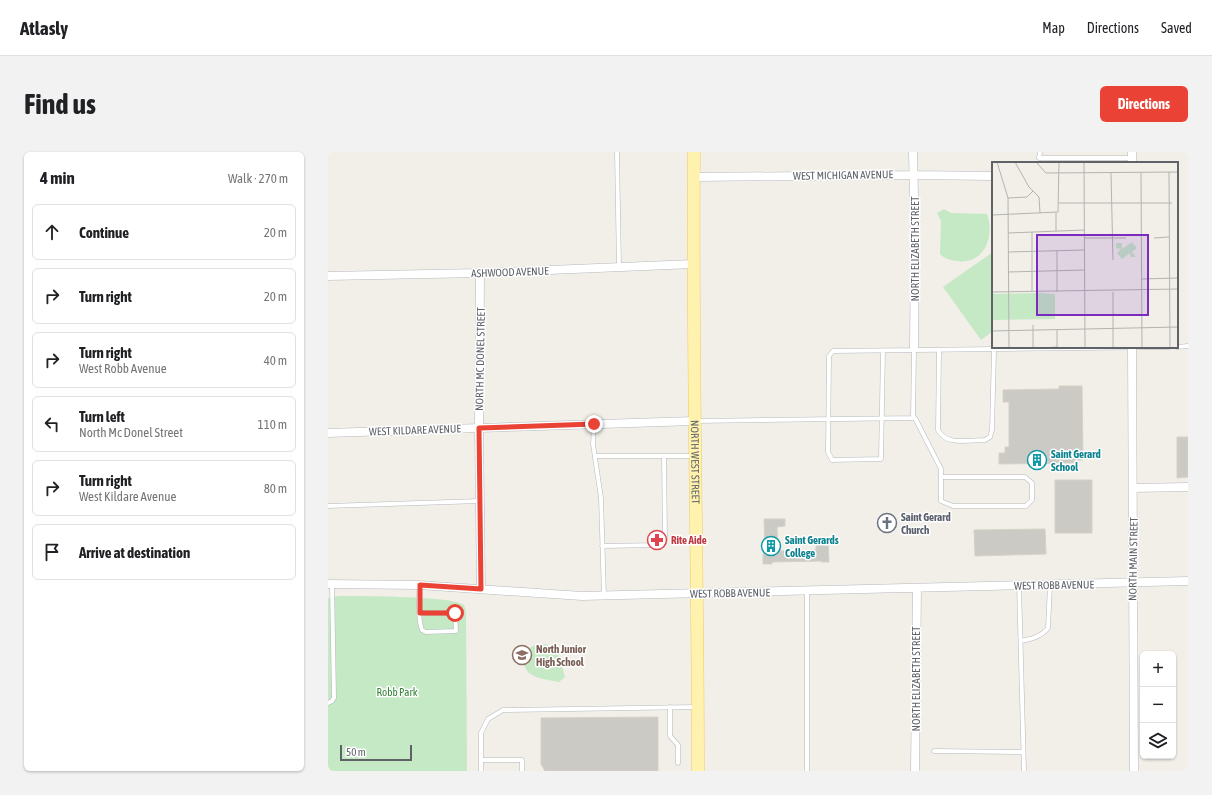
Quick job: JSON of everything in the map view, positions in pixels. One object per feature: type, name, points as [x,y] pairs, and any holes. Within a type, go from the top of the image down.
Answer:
[{"type":"main road","name":"NORTH WEST STREET","points":[[694,152],[694,421],[698,594],[698,771]]},
{"type":"street","name":"NORTH ELIZABETH STREET","points":[[913,152],[914,349]]},
{"type":"street","name":"WEST MICHIGAN AVENUE","points":[[694,177],[914,175],[992,176]]},
{"type":"street","name":"ASHWOOD AVENUE","points":[[328,276],[480,273],[693,264]]},
{"type":"street","name":"NORTH MC DONEL STREET","points":[[480,273],[479,428],[481,589]]},
{"type":"street","name":"NORTH MAIN STREET","points":[[1132,348],[1134,488],[1132,583],[1134,771]]},
{"type":"street","name":"WEST KILDARE AVENUE","points":[[328,433],[694,421]]},
{"type":"street","points":[[1134,488],[1188,487]]},
{"type":"street","name":"WEST ROBB AVENUE","points":[[330,584],[420,585],[565,596],[604,596],[1188,581]]},
{"type":"street","name":"NORTH ELIZABETH STREET","points":[[915,771],[917,588]]},
{"type":"lane","points":[[617,152],[619,267]]},
{"type":"lane","points":[[1040,152],[1039,158],[1132,158]]},
{"type":"lane","points":[[1178,347],[1188,346]]},
{"type":"lane","points":[[883,351],[881,459],[832,460],[828,452],[828,419],[829,356],[833,351],[1132,348]]},
{"type":"lane","points":[[913,418],[914,349]]},
{"type":"lane","points":[[939,350],[938,430],[941,436],[948,440],[985,440],[990,437],[992,430],[994,350]]},
{"type":"lane","points":[[694,421],[915,418],[941,469],[941,477],[941,501],[953,506],[1026,506],[1032,500],[1032,483],[1025,477],[941,477]]},
{"type":"lane","points":[[594,424],[595,456],[601,498],[604,596]]},
{"type":"lane","points":[[595,456],[695,456]]},
{"type":"lane","points":[[602,546],[660,545],[663,543],[665,539],[664,456]]},
{"type":"lane","points":[[328,506],[480,501]]},
{"type":"lane","points":[[328,704],[334,698],[330,584]]},
{"type":"lane","points":[[420,585],[420,613],[421,629],[423,632],[456,631],[455,613],[420,613]]},
{"type":"lane","points":[[1020,641],[1038,637],[1048,628],[1050,585]]},
{"type":"lane","points":[[1019,586],[1024,771]]},
{"type":"lane","points":[[806,591],[808,771]]},
{"type":"lane","points":[[670,707],[670,736],[678,745],[678,763]]},
{"type":"lane","points":[[481,771],[481,733],[488,719],[503,710],[547,708],[698,707]]},
{"type":"lane","points":[[934,751],[1023,752]]},
{"type":"lane","points":[[481,760],[522,760],[522,771]]},
{"type":"green space","points":[[944,209],[951,213],[987,214],[989,223],[988,240],[985,248],[974,259],[957,261],[948,259],[940,254],[941,221],[937,213]]},
{"type":"green space","points":[[992,253],[992,332],[981,340],[943,287]]},
{"type":"green space","name":"Robb Park","points":[[339,596],[425,598],[456,602],[464,605],[466,612],[467,771],[328,771],[328,598]]},
{"type":"green space","points":[[545,644],[554,649],[561,661],[565,677],[559,682],[536,677],[526,670],[524,659],[527,651],[536,645]]},
{"type":"building","name":"Saint Gerard School","points":[[1059,386],[1082,386],[1083,460],[1074,460],[1074,463],[999,464],[999,453],[1005,453],[1005,447],[1009,447],[1009,402],[1003,402],[1003,390],[1059,389]]},
{"type":"building","points":[[1177,437],[1188,437],[1188,477],[1177,478]]},
{"type":"building","points":[[1055,480],[1092,480],[1092,533],[1055,533]]},
{"type":"building","name":"Saint Gerards College","points":[[764,519],[785,519],[785,526],[777,527],[778,551],[816,550],[816,541],[828,541],[829,562],[772,562],[772,564],[763,564],[763,554],[765,554]]},
{"type":"building","points":[[1045,529],[1046,554],[975,556],[974,530]]},
{"type":"building","points":[[658,717],[658,771],[545,771],[541,764],[541,718]]},
{"type":"place","name":"Saint Gerard School","points":[[1037,460]]},
{"type":"place","name":"Saint Gerard Church","points":[[887,523]]},
{"type":"place","name":"Rite Aide","points":[[657,540]]},
{"type":"place","name":"Saint Gerards College","points":[[771,546]]},
{"type":"place","name":"North Junior High School","points":[[522,655]]},
{"type":"route","points":[[455,613],[420,613],[420,585],[481,589],[479,428],[594,424]]}]
